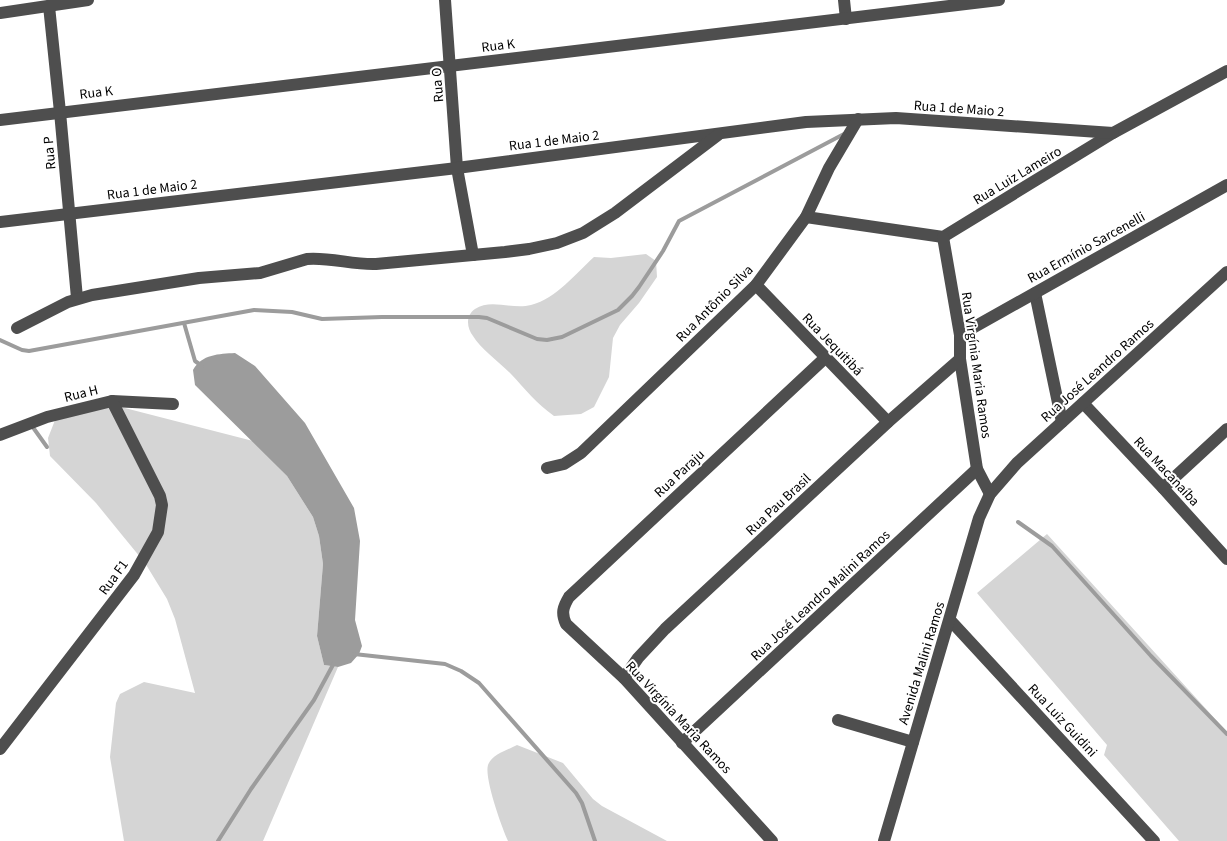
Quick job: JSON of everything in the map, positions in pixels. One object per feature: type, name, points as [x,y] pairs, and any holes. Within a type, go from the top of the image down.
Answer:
[{"type":"street","points":[[0,13],[88,0]]},
{"type":"street","name":"Rua O","points":[[445,0],[457,168],[473,255]]},
{"type":"street","points":[[844,0],[846,19]]},
{"type":"street","name":"Rua K","points":[[0,120],[999,0]]},
{"type":"street","name":"Rua P","points":[[49,6],[77,298]]},
{"type":"street","name":"Rua Luiz Lameiro","points":[[942,237],[1113,134],[1227,71]]},
{"type":"street","name":"Rua 1 de Maio 2","points":[[0,222],[457,168],[806,122],[896,118],[1113,134]]},
{"type":"street","name":"Rua Antônio Silva","points":[[547,468],[564,464],[581,454],[756,285],[806,217],[829,168],[858,119]]},
{"type":"street","points":[[17,328],[77,298],[199,278],[260,273],[307,259],[363,264],[529,249],[557,243],[582,233],[615,213],[720,133]]},
{"type":"street","name":"Rua Ermínio Sarcenelli","points":[[960,335],[1227,185]]},
{"type":"street","points":[[806,217],[942,237]]},
{"type":"street","name":"Rua Virgínia Maria Ramos","points":[[942,237],[960,335],[960,359],[977,469],[990,494]]},
{"type":"street","name":"Rua José Leandro Ramos","points":[[990,494],[1017,463],[1225,277]]},
{"type":"street","name":"Rua Jequitibá","points":[[756,285],[888,422]]},
{"type":"street","points":[[1035,293],[1062,422]]},
{"type":"street","name":"Rua Paraju","points":[[562,616],[563,608],[569,597],[825,358]]},
{"type":"street","name":"Rua Pau Brasil","points":[[624,678],[638,658],[665,629],[888,422],[960,359]]},
{"type":"street","name":"Rua H","points":[[0,435],[47,417],[112,401],[173,404]]},
{"type":"street","name":"Rua F1","points":[[0,749],[134,575],[158,532],[162,505],[160,496],[112,401]]},
{"type":"street","name":"Rua Macanaíba","points":[[1083,403],[1227,559]]},
{"type":"street","points":[[1163,488],[1227,429]]},
{"type":"street","name":"Rua José Leandro Malini Ramos","points":[[682,743],[977,469]]},
{"type":"street","name":"Avenida Malini Ramos","points":[[884,841],[979,518],[990,494]]},
{"type":"street","name":"Rua Virgínia Maria Ramos","points":[[562,616],[566,624],[624,678],[772,841]]},
{"type":"street","name":"Rua Luiz Guidini","points":[[950,620],[1154,841]]},
{"type":"street","points":[[838,720],[914,742]]},
{"type":"shaded area","points":[[646,254],[656,261],[657,277],[639,303],[620,325],[613,338],[609,377],[594,407],[581,414],[554,416],[480,345],[469,329],[468,319],[475,309],[488,304],[524,306],[540,302],[565,285],[594,257],[611,258]]},
{"type":"shaded area","points":[[235,353],[255,366],[305,423],[354,508],[360,541],[355,620],[362,646],[359,654],[351,663],[338,667],[324,665],[317,636],[323,564],[319,536],[313,517],[287,476],[195,385],[193,370],[201,361],[211,356]]},
{"type":"shaded area","points":[[117,406],[253,441],[287,476],[313,517],[319,536],[323,564],[317,636],[324,665],[338,667],[263,841],[124,841],[110,757],[116,703],[120,694],[144,682],[195,693],[175,619],[167,599],[145,563],[96,503],[50,456],[48,438],[59,410]]},
{"type":"shaded area","points":[[1047,534],[1227,732],[1227,841],[1179,841],[1104,755],[1107,745],[977,593]]},
{"type":"shaded area","points":[[517,745],[563,763],[593,799],[602,806],[667,841],[508,841],[498,815],[487,771],[488,765],[493,758]]},
{"type":"waterway","points":[[0,340],[22,350],[29,351],[254,310],[292,312],[322,319],[479,317],[487,318],[537,339],[547,340],[562,337],[618,310],[639,287],[663,251],[679,221],[844,134]]},
{"type":"waterway","points":[[184,323],[195,361],[202,366]]},
{"type":"waterway","points":[[32,426],[47,447]]},
{"type":"waterway","points":[[1018,522],[1052,546],[1151,656],[1227,734]]},
{"type":"waterway","points":[[354,654],[445,664],[461,671],[479,683],[576,793],[582,803],[595,841]]},
{"type":"waterway","points":[[218,841],[251,789],[314,700],[334,663]]}]
